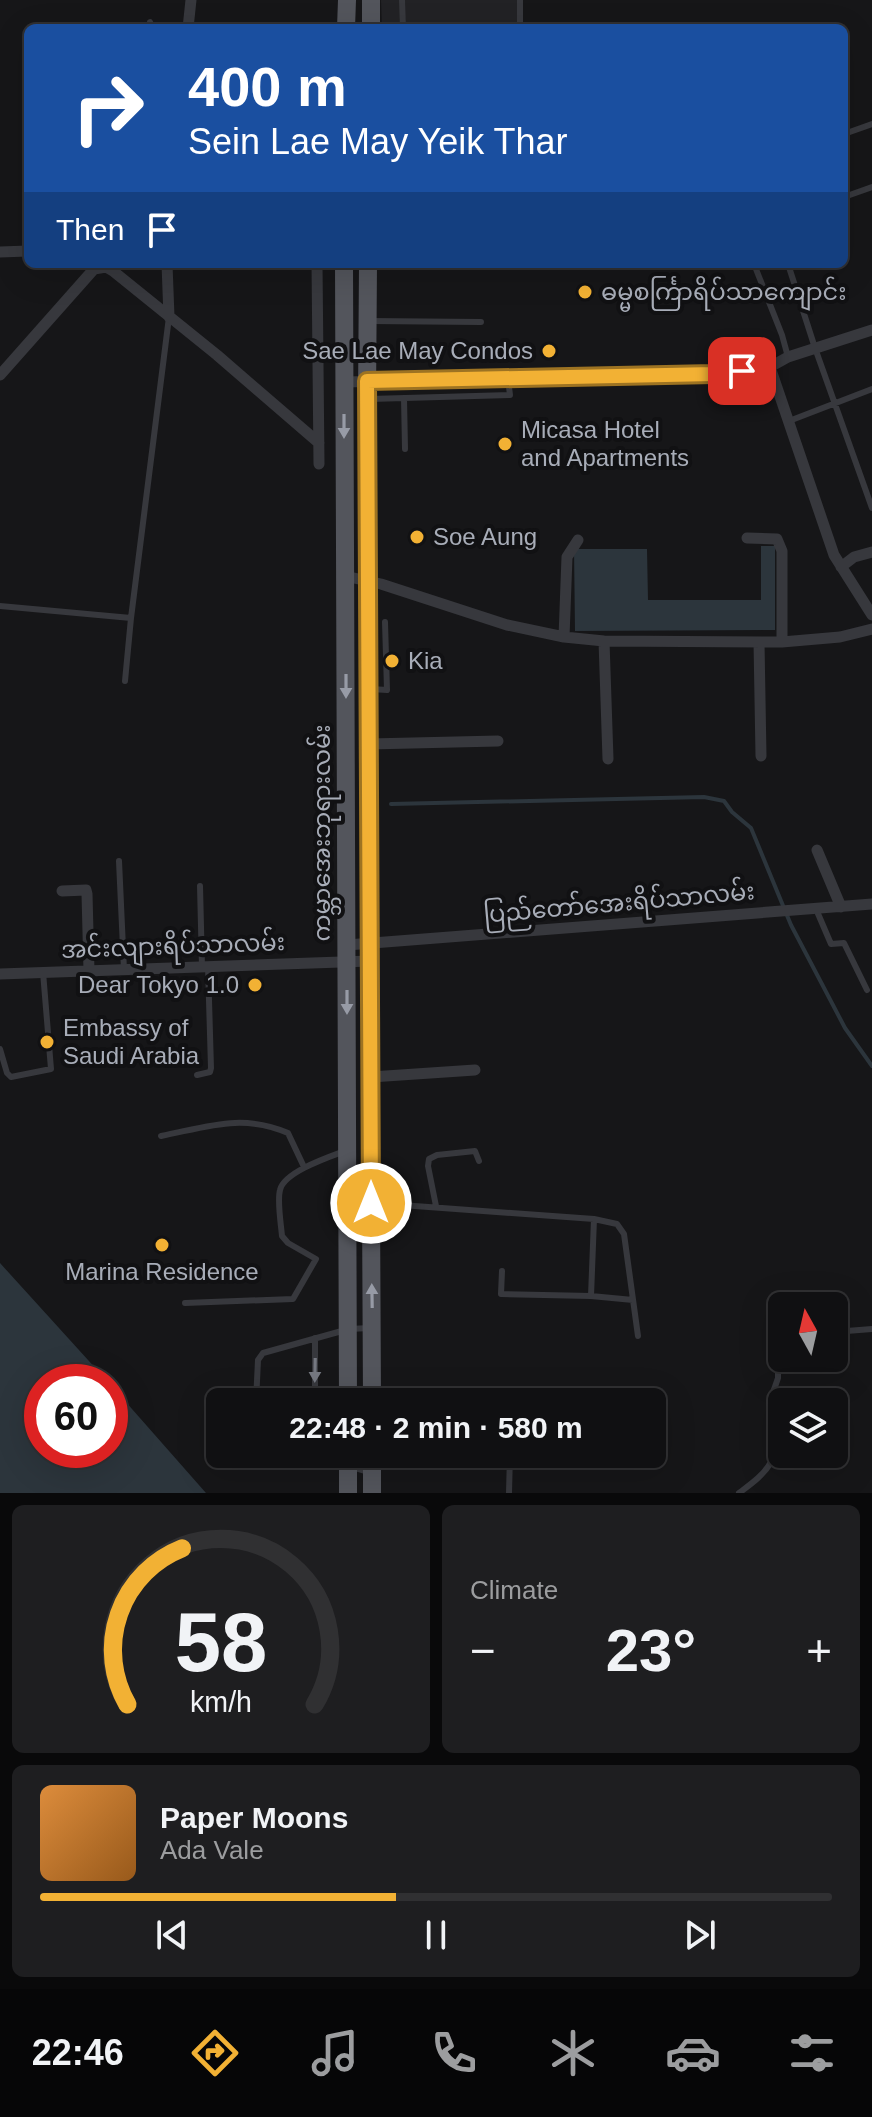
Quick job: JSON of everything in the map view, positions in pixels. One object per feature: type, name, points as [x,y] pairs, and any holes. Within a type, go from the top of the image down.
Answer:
[{"type":"main road","points":[[346,24],[347,0]]},
{"type":"main road","points":[[371,0],[371,24]]},
{"type":"main road","name":"ကမ္ဘာအေးဘုရားလမ်း","points":[[344,268],[348,1388]]},
{"type":"main road","name":"ကမ္ဘာအေးဘုရားလမ်း","points":[[368,268],[372,1388]]},
{"type":"main road","points":[[348,1149],[371,1149]]},
{"type":"main road","points":[[348,1468],[348,1493]]},
{"type":"main road","points":[[372,1468],[372,1493]]},
{"type":"street","points":[[188,24],[191,0]]},
{"type":"street","points":[[0,252],[24,251]]},
{"type":"street","points":[[0,375],[94,269],[100,268]]},
{"type":"street","points":[[108,268],[217,355],[319,443]]},
{"type":"street","points":[[167,268],[169,317]]},
{"type":"street","points":[[317,268],[319,464]]},
{"type":"street","points":[[344,382],[367,390],[508,379],[714,374],[770,367],[788,357],[872,330]]},
{"type":"street","points":[[770,367],[834,555],[872,615]]},
{"type":"street","points":[[747,538],[777,539],[782,551],[782,642]]},
{"type":"street","points":[[564,637],[567,557],[578,540]]},
{"type":"street","points":[[841,567],[854,557],[872,552]]},
{"type":"street","points":[[345,576],[507,625],[564,637],[604,641],[782,642],[840,637],[872,629]]},
{"type":"street","points":[[604,641],[608,759]]},
{"type":"street","points":[[759,642],[761,756]]},
{"type":"street","points":[[369,744],[498,741]]},
{"type":"street","points":[[817,850],[841,907]]},
{"type":"street","points":[[62,891],[86,890],[89,971]]},
{"type":"street","name":"ပြည်တော်အေးရိပ်သာလမ်း","points":[[370,953],[872,904]]},
{"type":"street","points":[[347,954],[370,953]]},
{"type":"street","points":[[347,954],[370,953]]},
{"type":"street","name":"အင်းလျားရိပ်သာလမ်း","points":[[0,974],[205,966],[347,954]]},
{"type":"street","points":[[371,1077],[475,1070]]},
{"type":"lane","points":[[402,0],[403,24]]},
{"type":"lane","points":[[520,0],[520,24]]},
{"type":"lane","points":[[848,133],[872,124]]},
{"type":"lane","points":[[848,196],[872,187]]},
{"type":"lane","points":[[756,268],[788,357]]},
{"type":"lane","points":[[789,268],[872,508]]},
{"type":"lane","points":[[125,681],[169,317]]},
{"type":"lane","points":[[368,321],[481,322]]},
{"type":"lane","points":[[367,390],[404,398],[510,395],[508,379]]},
{"type":"lane","points":[[789,421],[872,389]]},
{"type":"lane","points":[[404,398],[405,449]]},
{"type":"lane","points":[[0,606],[131,618]]},
{"type":"lane","points":[[369,689],[387,690],[385,622]]},
{"type":"lane","points":[[119,861],[124,970]]},
{"type":"lane","points":[[197,1075],[207,1074],[211,1068],[200,886]]},
{"type":"lane","points":[[816,909],[831,944],[844,943],[867,990]]},
{"type":"lane","points":[[0,1049],[11,1077],[51,1069],[43,972]]},
{"type":"lane","points":[[161,1136],[235,1121],[258,1123],[288,1133],[304,1167]]},
{"type":"lane","points":[[185,1303],[293,1299],[316,1259],[288,1243],[282,1236],[279,1191],[304,1167],[348,1149]]},
{"type":"lane","points":[[436,1206],[429,1159],[437,1155],[475,1151],[479,1161]]},
{"type":"lane","points":[[371,1203],[594,1219],[617,1224],[624,1234],[638,1336]]},
{"type":"lane","points":[[591,1296],[594,1219]]},
{"type":"lane","points":[[502,1271],[501,1294],[633,1300]]},
{"type":"lane","points":[[257,1388],[258,1360],[263,1353],[349,1329],[373,1328]]},
{"type":"lane","points":[[848,1331],[872,1329]]},
{"type":"lane","points":[[315,1338],[315,1388]]},
{"type":"lane","points":[[739,1493],[753,1483],[771,1462],[769,1404],[778,1372]]},
{"type":"lane","points":[[362,1468],[372,1474]]},
{"type":"lane","points":[[509,1493],[510,1468]]},
{"type":"shaded area","points":[[381,0],[517,0],[519,24],[382,24]]},
{"type":"shaded area","points":[[761,546],[775,546],[775,630],[575,631],[574,549],[647,549],[648,600],[761,600]]},
{"type":"shaded area","points":[[0,1263],[92,1364],[24,1364],[24,1468],[128,1468],[128,1404],[206,1493],[0,1493]]},
{"type":"waterway","points":[[391,804],[704,797],[724,801],[751,828],[791,925],[845,1028],[872,1066]]},
{"type":"place","name":"ဓမ္မစင်္ကြာရိပ်သာကျောင်း","points":[[585,292]]},
{"type":"place","name":"Sae Lae May Condos","points":[[549,351]]},
{"type":"place","name":"Micasa Hotel and Apartments","points":[[505,444]]},
{"type":"place","name":"Soe Aung","points":[[417,537]]},
{"type":"place","name":"Kia","points":[[392,661]]},
{"type":"place","name":"Dear Tokyo 1.0","points":[[255,985]]},
{"type":"place","name":"Embassy of Saudi Arabia","points":[[47,1042]]},
{"type":"place","name":"Marina Residence","points":[[162,1245]]},
{"type":"route","points":[[371,1203],[367,381],[742,371]]}]
